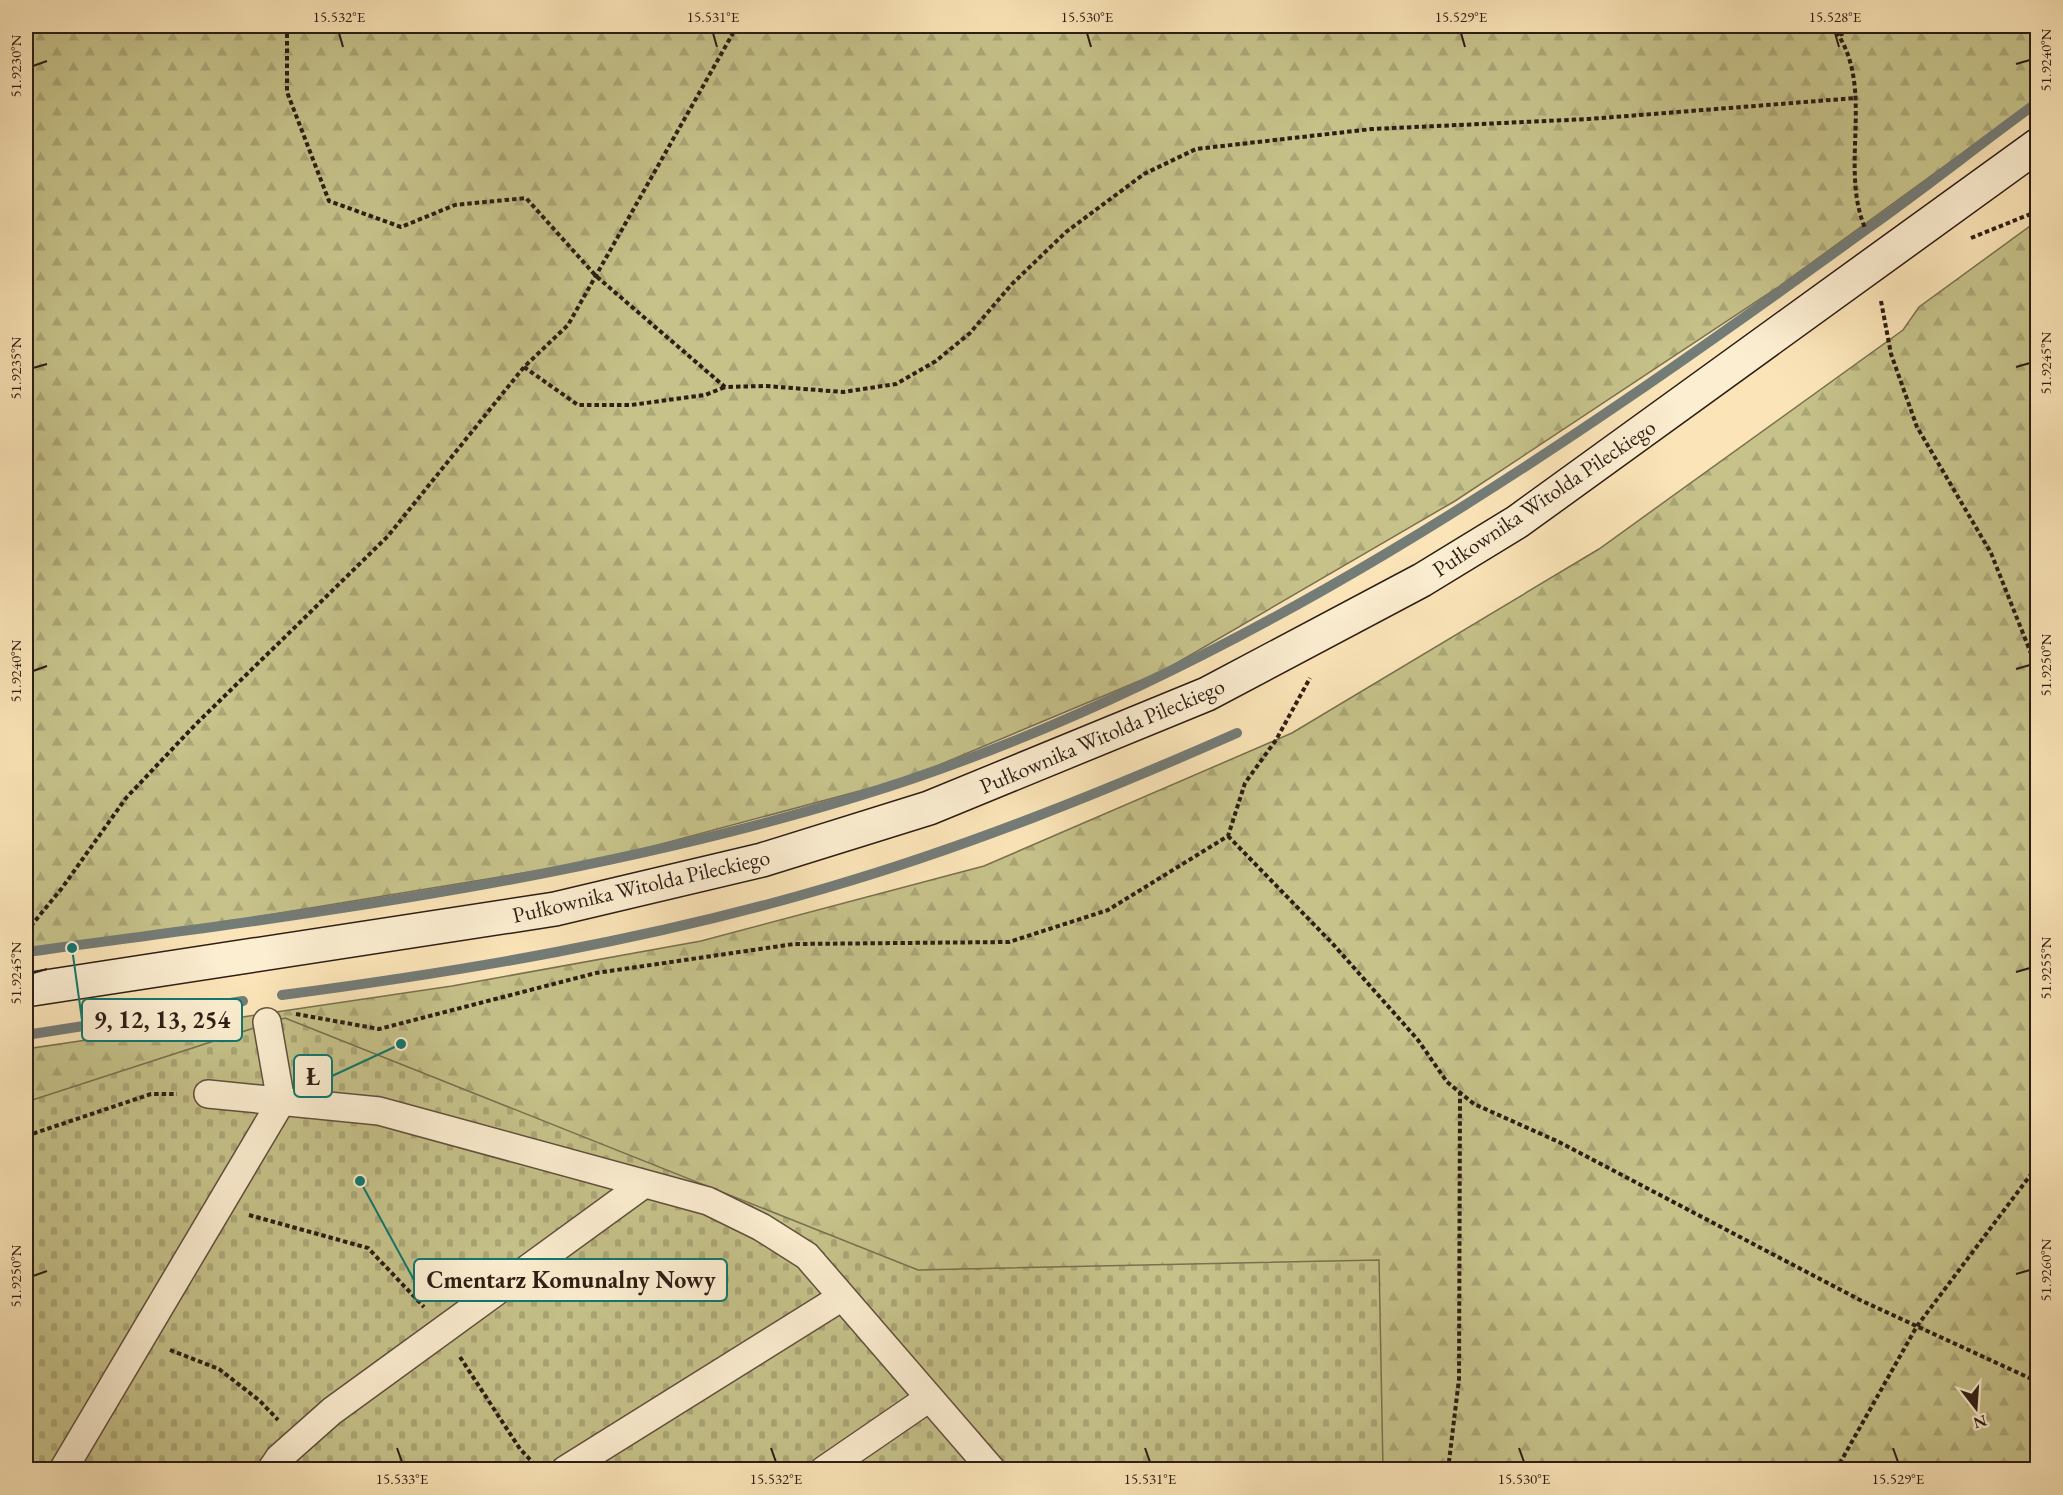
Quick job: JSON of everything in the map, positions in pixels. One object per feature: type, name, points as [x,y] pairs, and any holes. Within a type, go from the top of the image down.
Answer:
[{"type":"street","name":"Pułkownika Witolda Pileckiego","points":[[26,990],[555,909],[762,860],[929,808],[1196,699],[1422,580],[1517,522],[2037,145]]},
{"type":"street","points":[[63,1470],[281,1102],[267,1022]]},
{"type":"street","points":[[208,1094],[379,1111],[708,1201],[761,1227],[807,1256],[992,1470]]},
{"type":"street","points":[[271,1470],[279,1458],[332,1411],[644,1184]]},
{"type":"street","points":[[565,1470],[842,1297]]},
{"type":"street","points":[[824,1470],[929,1398]]},
{"type":"path","points":[[287,26],[287,92],[329,201],[401,227],[455,205],[526,198],[596,276],[725,387]]},
{"type":"path","points":[[26,932],[62,888],[126,798],[195,725],[388,536],[524,367],[568,325],[736,26]]},
{"type":"path","points":[[1832,26],[1843,39]]},
{"type":"path","points":[[1839,26],[1856,85],[1854,192],[1864,226]]},
{"type":"path","points":[[524,367],[578,405],[631,405],[705,395],[725,387],[766,386],[843,392],[896,384],[936,361],[970,333],[1012,284],[1066,232],[1143,174],[1196,149],[1372,129],[1589,119],[1856,98]]},
{"type":"path","points":[[1961,242],[2037,212]]},
{"type":"path","points":[[1880,298],[1891,354],[1917,427],[1991,553],[2037,671]]},
{"type":"path","points":[[292,1013],[380,1029],[596,973],[794,944],[1009,942],[1108,910],[1228,836],[1245,783],[1276,740],[1314,672]]},
{"type":"path","points":[[1228,836],[1332,943],[1418,1040],[1447,1082],[1474,1104],[1559,1142],[1860,1300],[2037,1382]]},
{"type":"path","points":[[1448,1470],[1459,1379],[1460,1093]]},
{"type":"path","points":[[26,1136],[152,1094],[208,1094]]},
{"type":"path","points":[[1836,1470],[1917,1326],[2037,1165]]},
{"type":"path","points":[[219,1207],[368,1248],[410,1290],[443,1330],[530,1460]]},
{"type":"path","points":[[141,1339],[219,1369],[260,1401],[285,1427]]},
{"type":"green space","points":[[26,26],[2037,26],[2038,98],[1777,288],[1455,501],[1163,671],[908,778],[602,860],[128,938],[26,950]]},
{"type":"green space","points":[[2037,221],[2037,1469],[26,1469],[26,1049],[452,986],[701,941],[984,866],[1292,733],[1599,549],[1903,330],[1919,307]]},
{"type":"green space","points":[[285,1018],[918,1270],[1379,1260],[1383,1469],[26,1469],[26,1102]]},
{"type":"waterway","points":[[26,952],[341,908],[550,872],[757,825],[859,796],[995,749],[1128,692],[1258,626],[1385,554],[1509,477],[1631,396],[1889,213],[2038,102]]},
{"type":"waterway","points":[[282,995],[556,952],[759,907],[931,855],[1085,797],[1237,733]]},
{"type":"waterway","points":[[26,1035],[243,1001]]},
{"type":"place","name":"9, 12, 13, 254","points":[[72,948]]},
{"type":"place","name":"Ł","points":[[401,1044]]},
{"type":"place","name":"Cmentarz Komunalny Nowy","points":[[360,1181]]}]
